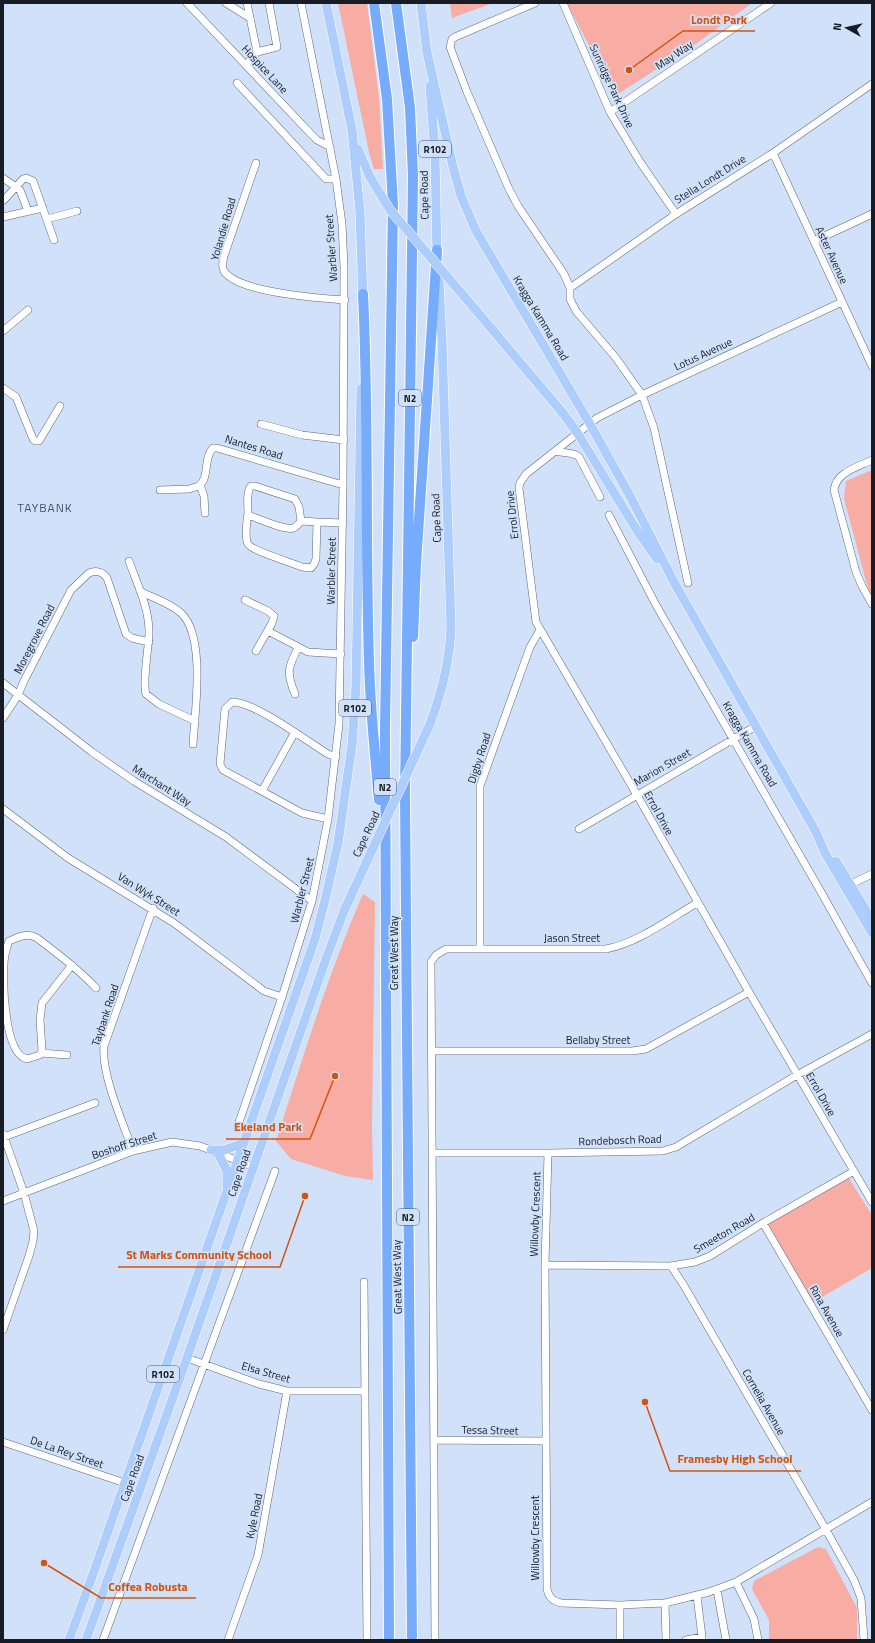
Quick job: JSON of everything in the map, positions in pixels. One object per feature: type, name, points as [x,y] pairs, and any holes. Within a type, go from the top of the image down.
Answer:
[{"type":"highway","name":"N2","points":[[374,3],[386,93],[393,204],[385,730],[385,861]]},
{"type":"highway","name":"N2","points":[[396,3],[410,108],[413,175],[405,795]]},
{"type":"highway","points":[[405,795],[417,549],[437,250]]},
{"type":"highway","points":[[363,294],[366,353],[368,661],[371,714],[385,861]]},
{"type":"highway","name":"Great West Way","points":[[405,795],[412,1640]]},
{"type":"highway","name":"Great West Way","points":[[385,861],[389,1640]]},
{"type":"main road","name":"Cape Road","points":[[69,1640],[315,939],[334,862],[345,804],[352,745],[355,695],[363,294],[360,203],[352,130],[326,3]]},
{"type":"main road","name":"Cape Road","points":[[86,1640],[187,1358],[344,910],[430,724],[446,671],[450,644],[451,621],[442,341],[437,250],[434,144],[421,3]]},
{"type":"main road","name":"Kragga Kamma Road","points":[[426,48],[450,157],[461,196],[485,248],[590,424],[630,496],[675,584],[848,886],[872,933]]},
{"type":"main road","name":"Kragga Kamma Road","points":[[352,130],[359,154],[370,177],[390,210],[562,412],[578,434],[638,532],[675,584]]},
{"type":"main road","name":"Kragga Kamma Road","points":[[848,886],[872,920]]},
{"type":"main road","points":[[227,1193],[227,1171],[214,1152],[244,1143]]},
{"type":"street","name":"Hospice Lane","points":[[187,3],[310,133],[330,147]]},
{"type":"street","points":[[226,3],[250,18]]},
{"type":"street","points":[[246,3],[257,52]]},
{"type":"street","points":[[246,64],[257,52],[277,47],[269,3]]},
{"type":"street","name":"Warbler Street","points":[[237,1128],[282,997],[312,901],[328,819],[336,757],[340,696],[345,300],[342,224],[336,179],[301,3]]},
{"type":"street","points":[[535,3],[455,37],[450,43],[451,51],[509,189],[518,206],[564,274],[570,288],[570,299],[576,311],[616,358],[642,395],[654,428],[688,583]]},
{"type":"street","name":"Sunridge Park Drive","points":[[563,3],[610,112],[640,162],[676,214]]},
{"type":"street","name":"May Way","points":[[610,112],[771,3]]},
{"type":"street","points":[[237,83],[326,179],[336,179]]},
{"type":"street","name":"Stella Londt Drive","points":[[570,288],[676,214],[773,153],[872,84]]},
{"type":"street","name":"Aster Avenue","points":[[773,153],[872,366]]},
{"type":"street","name":"Yolandie Road","points":[[256,163],[224,256],[222,265],[223,270],[237,282],[248,286],[282,293],[345,300]]},
{"type":"street","points":[[3,178],[22,193],[28,211]]},
{"type":"street","points":[[4,200],[23,178],[31,179],[54,240]]},
{"type":"street","points":[[3,217],[43,208]]},
{"type":"street","points":[[47,219],[77,211]]},
{"type":"street","points":[[814,241],[872,214]]},
{"type":"street","name":"Lotus Avenue","points":[[578,434],[597,418],[642,395],[842,302]]},
{"type":"street","points":[[3,330],[28,310]]},
{"type":"street","points":[[3,388],[16,397],[35,441],[39,441],[60,406]]},
{"type":"street","points":[[261,424],[302,436],[344,440]]},
{"type":"street","name":"Errol Drive","points":[[578,434],[526,474],[520,483],[519,488],[534,616],[540,630],[637,795],[697,903],[872,1202]]},
{"type":"street","name":"Nantes Road","points":[[200,485],[205,478],[210,452],[215,448],[225,449],[343,485]]},
{"type":"street","points":[[556,451],[560,453],[573,453],[579,457],[600,497]]},
{"type":"street","points":[[872,460],[843,473],[836,480],[834,490],[856,572],[872,604]]},
{"type":"street","points":[[160,490],[189,489],[200,485],[204,496],[205,513]]},
{"type":"street","points":[[248,514],[289,528],[297,526],[301,521],[298,502],[295,499],[251,486],[248,491],[247,537],[251,547],[307,568],[313,567],[316,559],[317,522]]},
{"type":"street","name":"Kragga Kamma Road","points":[[609,515],[656,605],[872,983]]},
{"type":"street","points":[[301,521],[343,523]]},
{"type":"street","points":[[128,561],[140,591],[148,619],[149,642],[145,685],[146,694],[159,704],[195,721]]},
{"type":"street","name":"Moregrove Road","points":[[3,718],[18,695],[71,590],[89,573],[93,571],[105,574],[110,584],[126,634],[132,638],[149,642]]},
{"type":"street","points":[[140,591],[181,613],[192,630],[197,674],[193,744]]},
{"type":"street","points":[[246,600],[272,613],[274,619],[256,651]]},
{"type":"street","name":"Digby Road","points":[[480,949],[480,786],[530,647],[540,630]]},
{"type":"street","points":[[268,632],[298,648],[317,653],[341,654]]},
{"type":"street","points":[[295,694],[290,682],[288,668],[298,648]]},
{"type":"street","name":"Marchant Way","points":[[3,683],[92,752],[134,781],[226,837],[312,901]]},
{"type":"street","points":[[328,819],[307,814],[221,768],[226,706],[232,702],[240,703],[268,716],[328,754],[336,757]]},
{"type":"street","name":"Marion Street","points":[[579,829],[756,726]]},
{"type":"street","points":[[262,791],[295,732]]},
{"type":"street","name":"Van Wyk Street","points":[[3,809],[68,858],[174,922],[264,991],[282,997]]},
{"type":"street","points":[[848,886],[872,874]]},
{"type":"street","name":"Jason Street","points":[[432,1051],[430,967],[432,958],[446,949],[612,948],[647,932],[697,903]]},
{"type":"street","name":"Taybank Road","points":[[133,1151],[108,1078],[103,1054],[104,1046],[153,908]]},
{"type":"street","points":[[72,965],[42,1002],[40,1020],[41,1053],[38,1057],[31,1059],[22,1058],[16,1051],[7,1024],[4,972],[6,939],[26,935],[33,936],[72,965],[96,988]]},
{"type":"street","name":"Bellaby Street","points":[[432,1051],[632,1051],[646,1049],[749,992]]},
{"type":"street","name":"Rondebosch Road","points":[[433,1153],[548,1154],[663,1151],[676,1147],[797,1075],[872,1034]]},
{"type":"street","points":[[432,1051],[435,1640]]},
{"type":"street","points":[[41,1053],[67,1055]]},
{"type":"street","points":[[3,1330],[33,1241],[34,1231],[24,1193],[4,1135],[95,1103]]},
{"type":"street","name":"Boshoff Street","points":[[3,1201],[133,1151],[172,1142],[185,1143],[254,1167]]},
{"type":"street","name":"Willowby Crescent","points":[[548,1154],[545,1264],[548,1594],[554,1601],[561,1604],[620,1605],[665,1603],[717,1590],[736,1582],[825,1528],[872,1502]]},
{"type":"street","points":[[104,1640],[275,1171]]},
{"type":"street","name":"Smeeton Road","points":[[545,1264],[671,1266],[695,1262],[710,1256],[763,1223],[854,1171]]},
{"type":"street","name":"Rina Avenue","points":[[763,1223],[872,1410]]},
{"type":"street","name":"Cornelia Avenue","points":[[671,1266],[683,1284],[854,1580],[861,1598],[864,1640]]},
{"type":"street","points":[[364,1282],[367,1640]]},
{"type":"street","name":"Elsa Street","points":[[187,1358],[259,1384],[287,1391],[365,1391]]},
{"type":"street","name":"Kyle Road","points":[[228,1640],[258,1555],[287,1391]]},
{"type":"street","name":"Tessa Street","points":[[434,1440],[546,1441]]},
{"type":"street","name":"De La Rey Street","points":[[3,1442],[124,1483]]},
{"type":"street","points":[[736,1582],[754,1619],[758,1640]]},
{"type":"street","points":[[717,1590],[726,1640]]},
{"type":"street","points":[[686,1640],[702,1637],[697,1596]]},
{"type":"street","points":[[665,1603],[666,1640]]},
{"type":"street","points":[[620,1605],[620,1640]]},
{"type":"shaded area","points":[[338,3],[367,3],[379,98],[383,169],[374,169],[369,152]]},
{"type":"shaded area","points":[[450,3],[493,3],[452,18]]},
{"type":"shaded area","points":[[567,3],[752,3],[697,43],[615,96]]},
{"type":"shaded area","points":[[872,470],[872,596],[869,592],[844,499],[846,481]]},
{"type":"shaded area","points":[[363,894],[375,902],[372,1127],[373,1180],[345,1176],[291,1159],[276,1141],[327,985]]},
{"type":"shaded area","points":[[848,1177],[872,1215],[872,1268],[812,1303],[767,1225]]},
{"type":"shaded area","points":[[818,1547],[826,1549],[857,1608],[857,1640],[769,1640],[769,1620],[752,1589],[754,1581]]},
{"type":"place","name":"Londt Park","points":[[629,70]]},
{"type":"place","name":"Ekeland Park","points":[[335,1076]]},
{"type":"place","name":"St Marks Community School","points":[[305,1196]]},
{"type":"place","name":"Framesby High School","points":[[645,1402]]},
{"type":"place","name":"Coffea Robusta","points":[[44,1563]]},
{"type":"district","name":"TAYBANK","points":[[45,508]]}]
